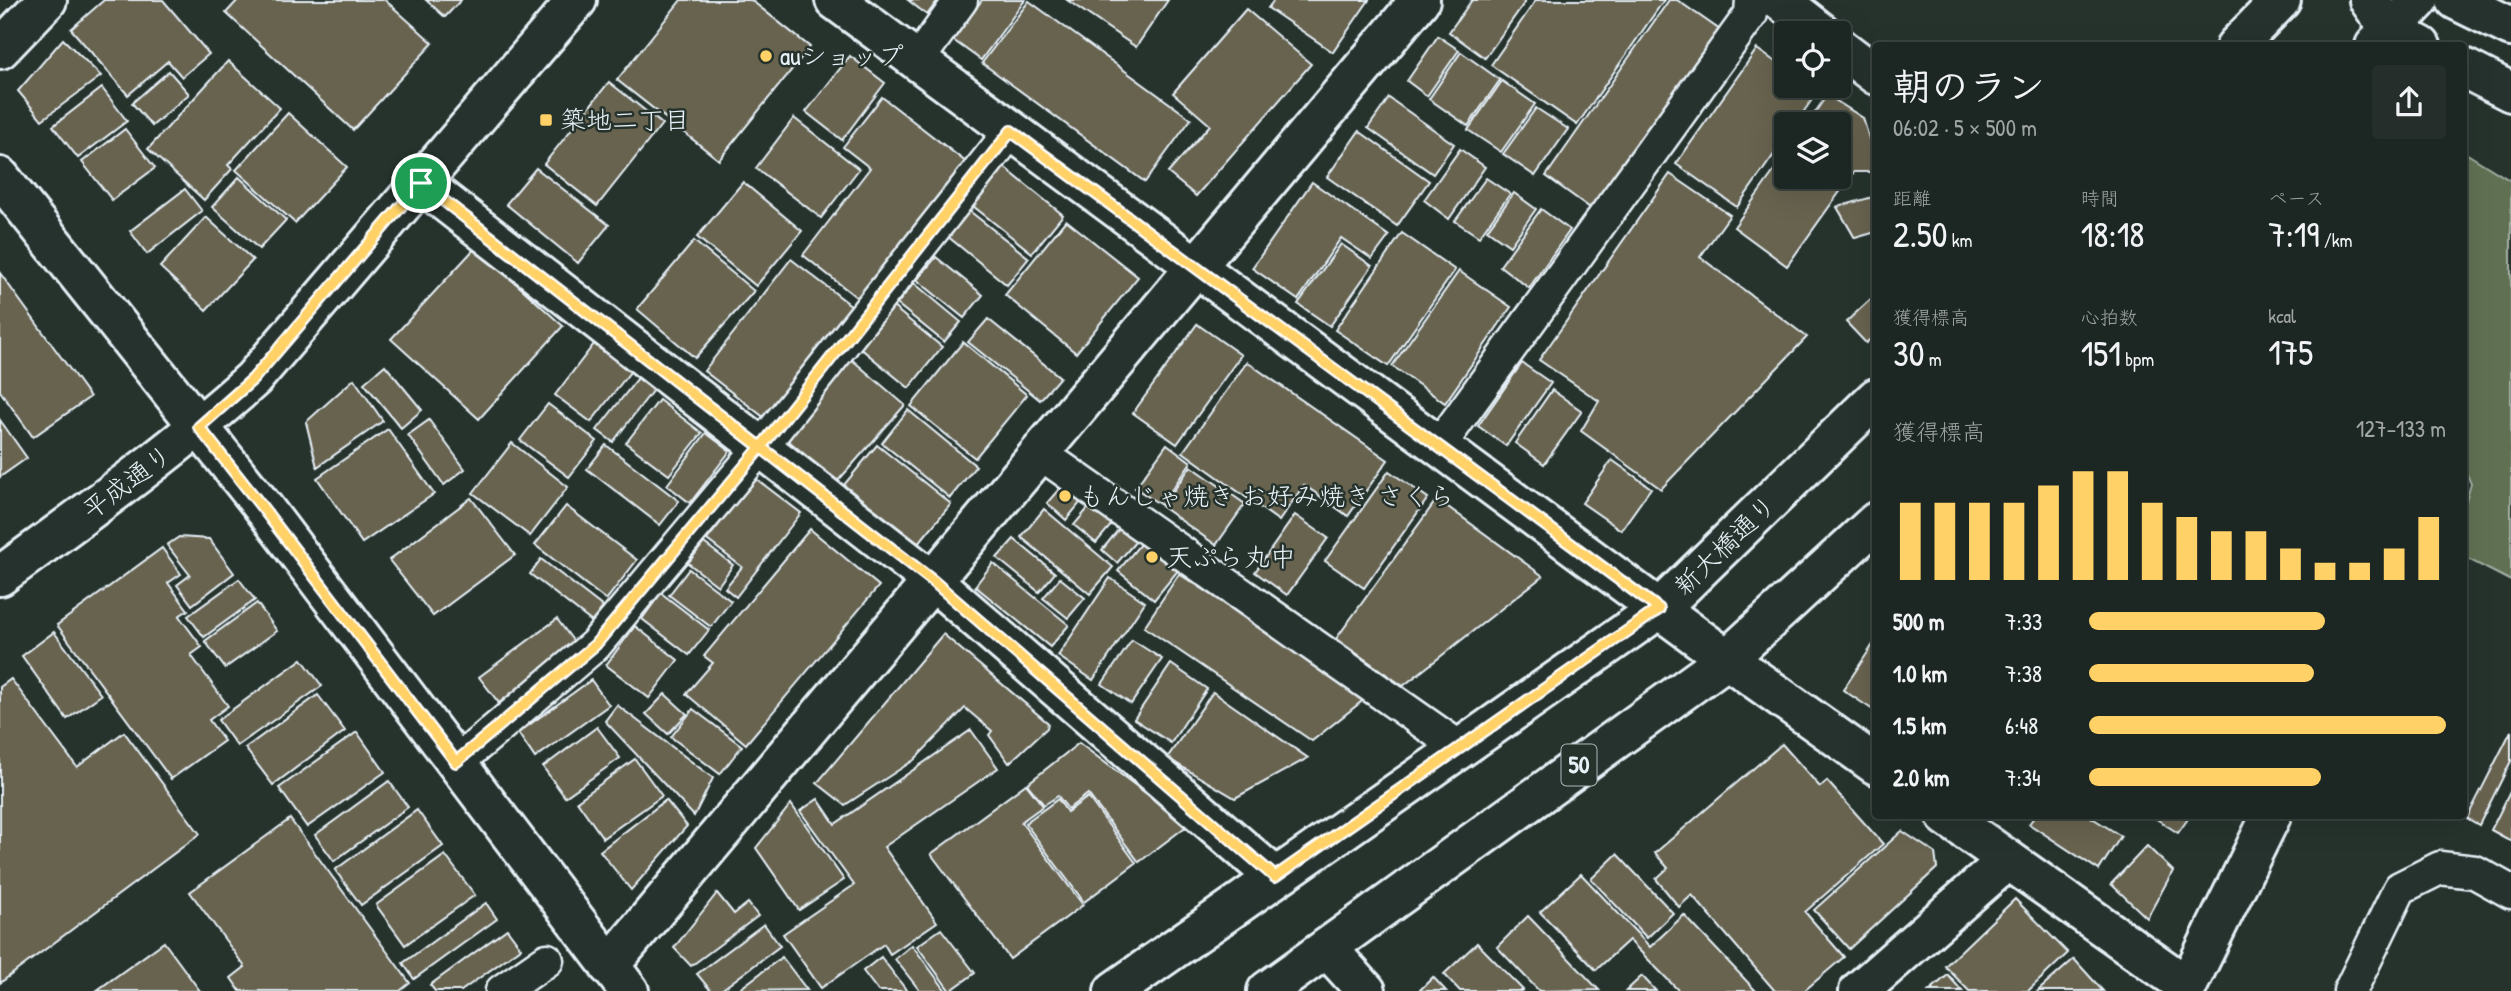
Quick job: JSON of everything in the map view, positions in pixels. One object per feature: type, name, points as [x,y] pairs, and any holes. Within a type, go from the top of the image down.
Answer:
[{"type":"street","points":[[0,49],[47,0]]},
{"type":"street","name":"平成通り","points":[[0,576],[199,427],[253,379],[576,0]]},
{"type":"street","points":[[835,0],[1727,659],[1872,762]]},
{"type":"street","points":[[0,177],[262,507],[619,979],[933,581],[1420,0]]},
{"type":"street","points":[[1780,0],[1807,21]]},
{"type":"street","points":[[2239,42],[2281,0]]},
{"type":"street","points":[[2389,30],[2418,0]]},
{"type":"street","points":[[2456,0],[2511,27]]},
{"type":"street","points":[[1851,56],[1872,72]]},
{"type":"street","points":[[2467,70],[2511,92]]},
{"type":"street","points":[[421,183],[933,581],[1275,877]]},
{"type":"street","name":"新大橋通り","points":[[1114,991],[1659,609],[1872,402]]},
{"type":"street","name":"50","points":[[1267,991],[1727,659],[1872,526]]},
{"type":"street","points":[[1950,819],[2186,989],[2270,819]]},
{"type":"street","points":[[1859,991],[2008,860]]},
{"type":"street","points":[[1327,948],[1366,991]]},
{"type":"lane","points":[[917,61],[961,0]]},
{"type":"lane","points":[[1439,446],[1751,14],[1752,0]]},
{"type":"lane","points":[[456,762],[595,645],[761,447],[1011,131]]},
{"type":"lane","points":[[1040,453],[1461,748]]},
{"type":"lane","points":[[2350,991],[2400,888],[2440,868],[2475,872],[2511,892]]},
{"type":"lane","points":[[502,991],[547,960]]},
{"type":"green space","points":[[2467,154],[2511,181],[2511,581],[2467,559],[2467,497],[2471,484],[2467,474]]},
{"type":"building","points":[[104,0],[163,0],[209,54],[182,77],[168,61],[128,95],[71,29]]},
{"type":"building","points":[[238,0],[385,0],[433,43],[353,130],[226,13]]},
{"type":"building","points":[[426,0],[461,0],[445,17]]},
{"type":"building","points":[[681,0],[751,0],[810,47],[719,160],[617,80]]},
{"type":"building","points":[[908,0],[938,0],[927,15]]},
{"type":"building","points":[[982,0],[1025,0],[981,60],[953,40]]},
{"type":"building","points":[[1067,0],[1168,0],[1136,47]]},
{"type":"building","points":[[1274,0],[1369,0],[1333,52],[1268,8]]},
{"type":"building","points":[[1472,0],[1525,2],[1485,58],[1449,32]]},
{"type":"building","points":[[1536,0],[1664,0],[1577,125],[1491,65]]},
{"type":"building","points":[[1669,0],[1677,0],[1720,30],[1593,210],[1546,176]]},
{"type":"building","points":[[1029,1],[1191,119],[1145,182],[982,63]]},
{"type":"building","points":[[1246,9],[1311,64],[1196,196],[1168,173],[1210,125],[1173,93]]},
{"type":"building","points":[[1438,36],[1459,50],[1427,96],[1407,81]]},
{"type":"building","points":[[63,39],[101,76],[42,120],[18,91]]},
{"type":"building","points":[[1757,49],[1774,61],[1774,98],[1813,98],[1803,112],[1774,112],[1774,154],[1737,207],[1676,164]]},
{"type":"building","points":[[1461,52],[1500,80],[1468,126],[1429,99]]},
{"type":"building","points":[[850,56],[885,83],[842,140],[806,112]]},
{"type":"building","points":[[228,61],[280,108],[228,165],[232,169],[204,200],[148,149]]},
{"type":"building","points":[[169,71],[189,94],[152,126],[132,103]]},
{"type":"building","points":[[1502,81],[1535,104],[1501,152],[1468,130]]},
{"type":"building","points":[[609,82],[662,124],[597,206],[544,164]]},
{"type":"building","points":[[102,88],[127,121],[78,158],[53,126]]},
{"type":"building","points":[[882,97],[967,163],[860,300],[803,255],[870,168],[843,147]]},
{"type":"building","points":[[1389,98],[1454,144],[1433,174],[1368,128]]},
{"type":"building","points":[[1825,98],[1832,98],[1863,118],[1872,148],[1872,172],[1854,172],[1851,176],[1851,112],[1815,112]]},
{"type":"building","points":[[1536,108],[1568,129],[1535,176],[1503,154]]},
{"type":"building","points":[[288,113],[347,167],[295,223],[236,170]]},
{"type":"building","points":[[794,118],[859,169],[821,218],[756,168]]},
{"type":"building","points":[[125,129],[155,168],[112,200],[82,162]]},
{"type":"building","points":[[1359,131],[1429,181],[1397,226],[1327,177]]},
{"type":"building","points":[[1460,149],[1485,167],[1449,219],[1424,200]]},
{"type":"building","points":[[1004,167],[1063,215],[1032,253],[973,206]]},
{"type":"building","points":[[536,168],[609,225],[578,263],[506,204]]},
{"type":"building","points":[[1774,171],[1774,189],[1842,189],[1787,266],[1734,227]]},
{"type":"building","points":[[1670,174],[1730,215],[1700,257],[1807,337],[1661,489],[1581,431],[1599,401],[1539,360]]},
{"type":"building","points":[[239,177],[286,220],[259,249],[212,207]]},
{"type":"building","points":[[1486,178],[1510,194],[1479,237],[1455,221]]},
{"type":"building","points":[[743,182],[802,231],[756,286],[697,237]]},
{"type":"building","points":[[1312,182],[1389,236],[1372,259],[1341,238],[1298,300],[1252,268]]},
{"type":"building","points":[[185,189],[202,211],[147,254],[130,231]]},
{"type":"building","points":[[1514,193],[1536,209],[1510,246],[1487,230]]},
{"type":"building","points":[[1872,197],[1872,233],[1855,238],[1837,207]]},
{"type":"building","points":[[967,209],[1029,258],[1007,285],[946,235]]},
{"type":"building","points":[[1541,209],[1570,230],[1529,288],[1500,266]]},
{"type":"building","points":[[206,217],[253,260],[206,310],[160,267]]},
{"type":"building","points":[[1066,220],[1138,277],[1076,353],[1005,295]]},
{"type":"building","points":[[1402,233],[1455,270],[1388,366],[1335,330]]},
{"type":"building","points":[[694,241],[754,291],[695,358],[637,309]]},
{"type":"building","points":[[1341,244],[1372,266],[1330,326],[1298,304]]},
{"type":"building","points":[[476,247],[563,326],[479,419],[391,339]]},
{"type":"building","points":[[936,257],[983,295],[964,318],[917,280]]},
{"type":"building","points":[[791,259],[857,310],[770,422],[704,371]]},
{"type":"building","points":[[1459,271],[1511,307],[1445,403],[1392,366]]},
{"type":"building","points":[[0,273],[90,397],[33,437],[0,391]]},
{"type":"building","points":[[914,283],[961,322],[944,342],[897,304]]},
{"type":"building","points":[[1872,298],[1872,338],[1866,343],[1846,322]]},
{"type":"building","points":[[892,306],[942,347],[909,388],[859,347]]},
{"type":"building","points":[[988,319],[1060,377],[1040,400],[968,342]]},
{"type":"building","points":[[1197,324],[1241,355],[1177,444],[1133,413]]},
{"type":"building","points":[[963,342],[1027,395],[975,458],[911,406]]},
{"type":"building","points":[[594,344],[630,372],[591,422],[555,395]]},
{"type":"building","points":[[850,358],[905,405],[837,482],[783,436]]},
{"type":"building","points":[[1247,362],[1388,460],[1348,516],[1304,485],[1279,521],[1183,452]]},
{"type":"building","points":[[1522,363],[1551,383],[1506,446],[1478,426]]},
{"type":"building","points":[[385,365],[422,410],[401,428],[364,383]]},
{"type":"building","points":[[638,378],[653,390],[613,442],[597,430]]},
{"type":"building","points":[[354,379],[383,421],[317,467],[306,422]]},
{"type":"building","points":[[1552,390],[1582,411],[1544,464],[1515,443]]},
{"type":"building","points":[[659,400],[702,433],[669,475],[626,443]]},
{"type":"building","points":[[548,404],[597,441],[569,477],[520,440]]},
{"type":"building","points":[[908,410],[976,466],[950,498],[882,443]]},
{"type":"building","points":[[0,420],[27,458],[0,477]]},
{"type":"building","points":[[429,420],[465,469],[444,485],[408,435]]},
{"type":"building","points":[[388,429],[434,494],[362,543],[317,478]]},
{"type":"building","points":[[706,433],[730,451],[690,503],[667,485]]},
{"type":"building","points":[[512,443],[568,487],[530,536],[473,493]]},
{"type":"building","points":[[1167,444],[1191,462],[1161,505],[1135,488]]},
{"type":"building","points":[[606,445],[679,501],[660,525],[587,469]]},
{"type":"building","points":[[877,445],[951,504],[917,545],[843,486]]},
{"type":"building","points":[[1612,460],[1651,488],[1621,530],[1582,503]]},
{"type":"building","points":[[1191,466],[1245,504],[1216,545],[1162,507]]},
{"type":"building","points":[[1389,471],[1428,498],[1364,588],[1325,561]]},
{"type":"building","points":[[755,478],[801,513],[736,597],[725,588],[742,567],[707,540]]},
{"type":"building","points":[[1066,481],[1085,497],[1066,520],[1047,503]]},
{"type":"building","points":[[471,498],[515,555],[433,616],[389,560]]},
{"type":"building","points":[[1096,499],[1118,517],[1096,543],[1074,525]]},
{"type":"building","points":[[1437,499],[1543,576],[1403,686],[1336,639]]},
{"type":"building","points":[[566,506],[637,560],[606,600],[535,545]]},
{"type":"building","points":[[1044,509],[1113,567],[1090,594],[1021,537]]},
{"type":"building","points":[[1295,515],[1328,538],[1287,595],[1255,572]]},
{"type":"building","points":[[1127,519],[1143,533],[1117,563],[1102,550]]},
{"type":"building","points":[[810,529],[879,586],[746,744],[686,694],[713,663],[704,656]]},
{"type":"building","points":[[179,537],[209,539],[234,573],[192,605],[177,585],[190,575],[167,545]]},
{"type":"building","points":[[1145,538],[1180,568],[1154,600],[1118,571]]},
{"type":"building","points":[[1014,539],[1055,573],[1039,592],[997,558]]},
{"type":"building","points":[[704,543],[733,565],[718,586],[688,563]]},
{"type":"building","points":[[162,548],[181,574],[168,583],[188,610],[179,616],[202,647],[191,655],[228,706],[209,720],[224,741],[171,779],[57,625]]},
{"type":"building","points":[[541,559],[603,607],[592,622],[530,574]]},
{"type":"building","points":[[993,563],[1069,625],[1050,647],[975,586]]},
{"type":"building","points":[[689,569],[731,601],[711,627],[669,595]]},
{"type":"building","points":[[1179,574],[1371,694],[1312,741],[1144,627]]},
{"type":"building","points":[[1060,578],[1085,598],[1068,618],[1043,598]]},
{"type":"building","points":[[1110,578],[1145,602],[1093,680],[1058,656]]},
{"type":"building","points":[[239,579],[255,600],[204,637],[188,616]]},
{"type":"building","points":[[661,593],[709,630],[689,655],[642,619]]},
{"type":"building","points":[[257,603],[277,631],[225,668],[205,641]]},
{"type":"building","points":[[557,619],[577,646],[499,703],[479,677]]},
{"type":"building","points":[[635,626],[678,660],[649,698],[606,665]]},
{"type":"building","points":[[54,632],[101,695],[67,719],[22,656]]},
{"type":"building","points":[[943,634],[1048,723],[1047,728],[1009,763],[989,735],[992,731],[965,708],[914,760],[845,805],[817,783]]},
{"type":"building","points":[[1132,640],[1162,659],[1131,704],[1102,684]]},
{"type":"building","points":[[1872,646],[1872,709],[1843,690]]},
{"type":"building","points":[[302,659],[322,686],[237,746],[218,720]]},
{"type":"building","points":[[1171,664],[1207,689],[1171,743],[1134,719]]},
{"type":"building","points":[[11,679],[77,767],[124,732],[200,834],[0,983],[0,687]]},
{"type":"building","points":[[591,680],[609,705],[535,758],[518,733]]},
{"type":"building","points":[[1213,692],[1308,758],[1235,798],[1167,758]]},
{"type":"building","points":[[665,694],[687,714],[668,734],[646,714]]},
{"type":"building","points":[[318,695],[345,731],[273,785],[245,748]]},
{"type":"building","points":[[617,705],[713,778],[694,816],[605,721]]},
{"type":"building","points":[[693,709],[742,746],[720,774],[671,737]]},
{"type":"building","points":[[597,727],[620,758],[565,797],[543,767]]},
{"type":"building","points":[[971,730],[998,768],[884,847],[937,922],[890,954],[884,944],[821,988],[783,934],[854,885],[800,811],[818,799],[835,824]]},
{"type":"building","points":[[2511,731],[2511,761],[2479,825],[2467,818]]},
{"type":"building","points":[[357,732],[385,772],[307,827],[279,788]]},
{"type":"building","points":[[1079,743],[1188,825],[1139,862],[1088,794],[1068,809],[1058,796],[1044,805],[1027,784]]},
{"type":"building","points":[[1782,744],[1820,787],[1827,781],[1883,844],[1805,912],[1844,957],[1804,991],[1775,991],[1692,895],[1679,907],[1656,879],[1668,868],[1655,853]]},
{"type":"building","points":[[635,759],[662,796],[603,838],[577,801]]},
{"type":"building","points":[[389,781],[408,807],[334,861],[315,835]]},
{"type":"building","points":[[1026,784],[1043,806],[1021,822],[1083,905],[1010,959],[931,854]]},
{"type":"building","points":[[2511,790],[2511,841],[2491,830]]},
{"type":"building","points":[[1088,797],[1136,863],[1084,902],[1025,823],[1058,799],[1067,812]]},
{"type":"building","points":[[666,800],[687,826],[631,890],[600,851]]},
{"type":"building","points":[[791,804],[844,880],[799,910],[756,848]]},
{"type":"building","points":[[417,810],[443,846],[361,905],[335,870]]},
{"type":"building","points":[[290,819],[410,983],[400,991],[240,991],[231,978],[245,967],[190,892]]},
{"type":"building","points":[[2033,819],[2094,819],[2121,836],[2099,870],[2029,824]]},
{"type":"building","points":[[2157,819],[2188,819],[2178,833]]},
{"type":"building","points":[[1902,831],[1935,853],[1937,868],[1849,949],[1814,910]]},
{"type":"building","points":[[2147,846],[2173,871],[2147,918],[2111,884]]},
{"type":"building","points":[[1617,854],[1673,913],[1647,938],[1591,879]]},
{"type":"building","points":[[445,855],[475,895],[405,945],[376,905]]},
{"type":"building","points":[[1581,874],[1650,947],[1684,915],[1756,991],[1679,991],[1629,940],[1596,970],[1540,912]]},
{"type":"building","points":[[717,893],[734,914],[748,903],[758,916],[691,966],[674,948]]},
{"type":"building","points":[[2015,899],[2068,953],[2028,991],[1969,991],[1945,966]]},
{"type":"building","points":[[486,903],[497,919],[414,979],[403,963]]},
{"type":"building","points":[[1528,916],[1599,990],[1539,991],[1497,947]]},
{"type":"building","points":[[764,924],[780,946],[720,991],[711,991],[697,974]]},
{"type":"building","points":[[507,929],[521,948],[461,991],[435,991],[430,985]]},
{"type":"building","points":[[941,929],[975,973],[950,991],[917,946]]},
{"type":"building","points":[[164,942],[200,991],[96,991]]},
{"type":"building","points":[[1477,943],[1523,990],[1460,991],[1444,974]]},
{"type":"building","points":[[912,945],[946,991],[920,991],[895,959]]},
{"type":"building","points":[[782,957],[807,990],[737,991]]},
{"type":"building","points":[[881,957],[907,991],[878,991],[863,971]]},
{"type":"building","points":[[2074,959],[2103,991],[2038,991]]},
{"type":"building","points":[[1948,975],[1962,991],[1929,991]]},
{"type":"building","points":[[1642,976],[1656,991],[1626,991]]},
{"type":"building","points":[[1433,977],[1446,991],[1419,991]]},
{"type":"place","name":"auショップ","points":[[766,56]]},
{"type":"place","name":"築地二丁目","points":[[546,120]]},
{"type":"place","name":"もんじゃ焼き お好み焼き さくら","points":[[1065,496]]},
{"type":"place","name":"天ぷら丸中","points":[[1152,557]]},
{"type":"route","points":[[421,183],[253,379],[199,427],[456,762],[595,645],[761,447],[1011,131],[1659,609],[1275,877],[933,581],[761,447],[535,272],[421,183]]}]
